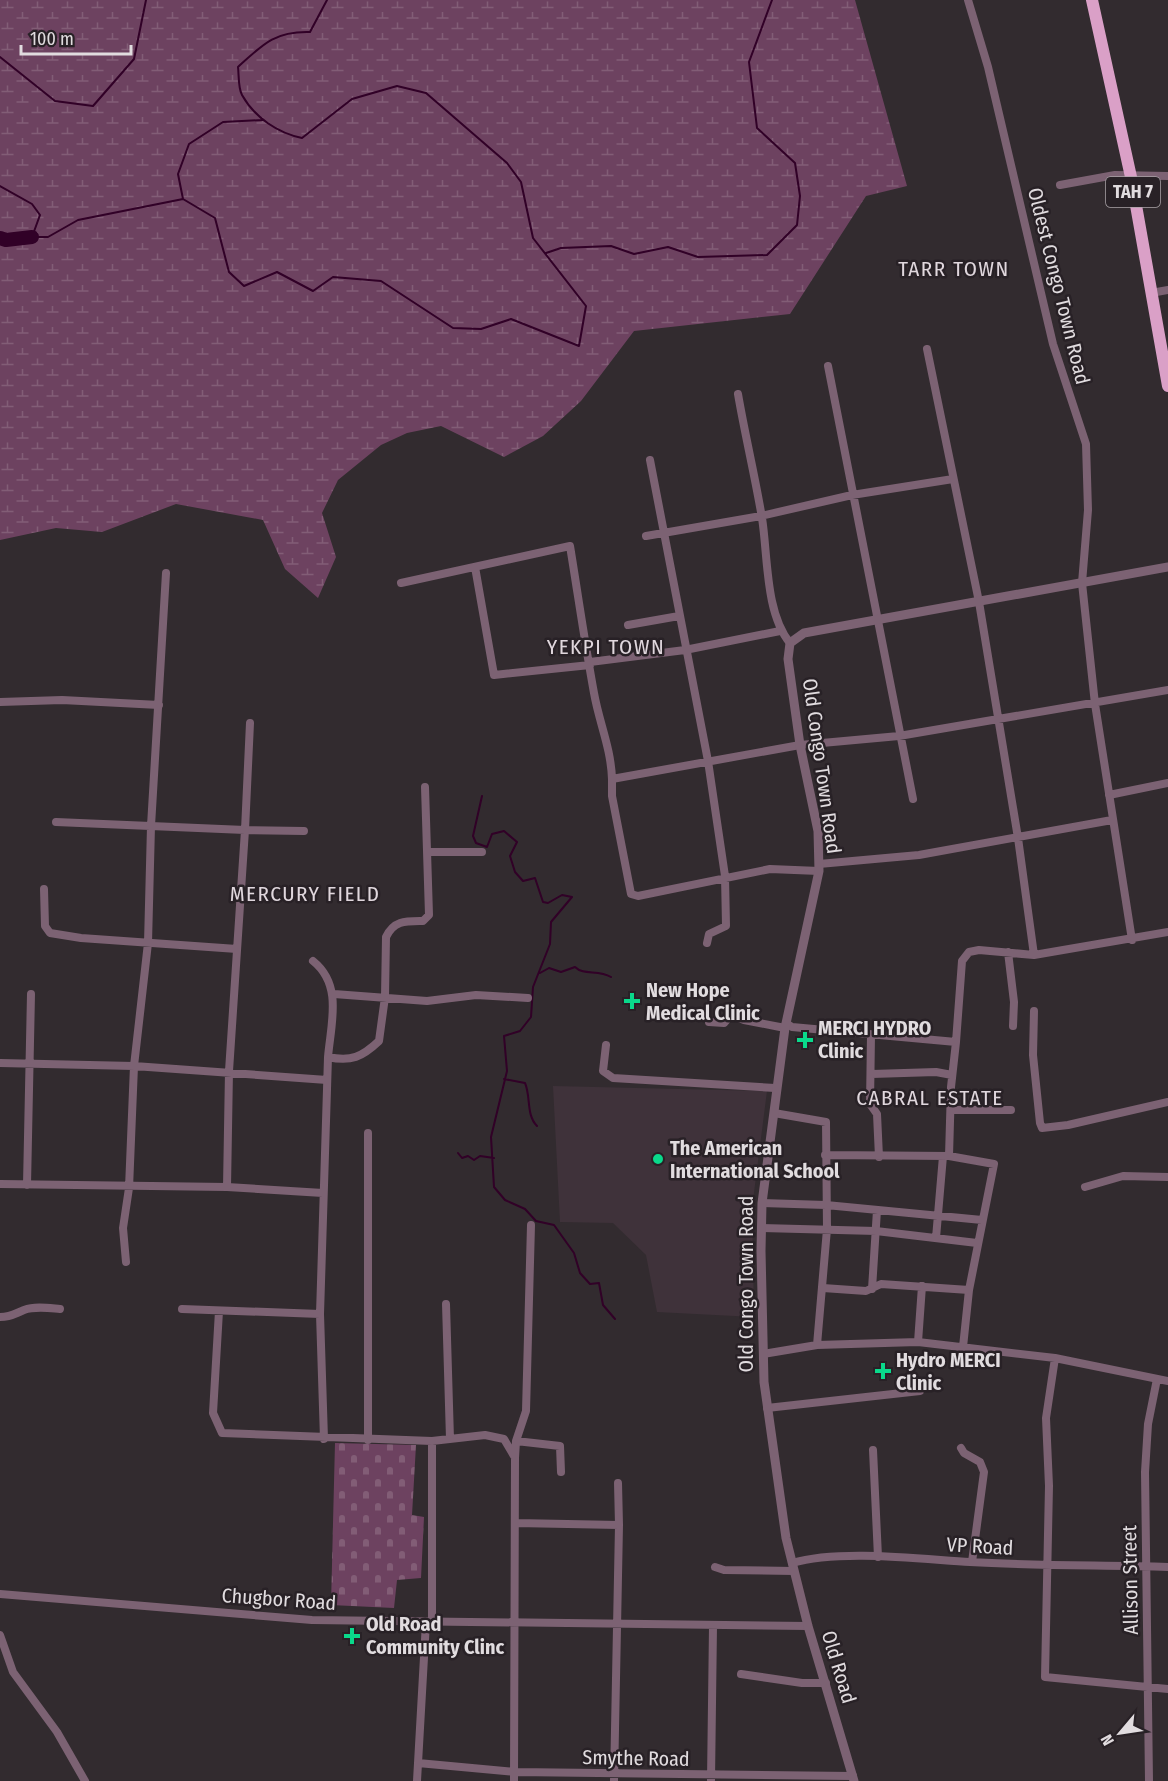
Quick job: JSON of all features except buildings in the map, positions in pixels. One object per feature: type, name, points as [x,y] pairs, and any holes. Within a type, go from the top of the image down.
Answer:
[{"type":"highway","name":"TAH 7","points":[[1092,0],[1131,177],[1168,386]]},
{"type":"street","name":"Oldest Congo Town Road","points":[[968,0],[988,67],[1053,344],[1086,444],[1088,510],[1082,583],[1095,704],[1132,940]]},
{"type":"street","points":[[1060,185],[1115,175],[1168,176]]},
{"type":"street","points":[[1151,293],[1168,290]]},
{"type":"street","points":[[927,349],[979,602],[1018,838],[1034,955]]},
{"type":"street","points":[[828,366],[913,799]]},
{"type":"street","points":[[738,394],[761,516],[773,606],[780,631],[790,643],[804,633],[1168,567]]},
{"type":"street","points":[[650,460],[708,761],[725,876],[726,926],[709,934],[707,943]]},
{"type":"street","points":[[646,536],[761,516],[852,495],[953,479]]},
{"type":"street","points":[[401,583],[570,546],[594,695],[611,757],[612,796],[631,894],[638,896],[725,876],[770,869],[819,868],[919,855],[1112,820]]},
{"type":"street","points":[[475,567],[494,675],[685,650],[780,631]]},
{"type":"street","points":[[126,1262],[123,1228],[129,1188],[134,1066],[148,943],[151,826],[166,573]]},
{"type":"street","points":[[628,625],[679,616]]},
{"type":"street","name":"Old Congo Town Road","points":[[790,643],[789,659],[800,745],[818,831],[819,868],[785,1025],[775,1088],[761,1228],[763,1354],[767,1408],[793,1567]]},
{"type":"street","points":[[612,779],[800,745],[899,736],[1168,690]]},
{"type":"street","points":[[0,702],[62,700],[159,705]]},
{"type":"street","points":[[227,1187],[229,1071],[250,723]]},
{"type":"street","points":[[1109,795],[1168,783]]},
{"type":"street","points":[[328,1057],[344,1060],[356,1058],[379,1041],[386,997],[386,937],[390,928],[399,922],[423,921],[429,915],[429,852],[425,787]]},
{"type":"street","points":[[56,822],[304,831]]},
{"type":"street","points":[[429,852],[482,852]]},
{"type":"street","points":[[44,889],[45,926],[50,933],[237,949]]},
{"type":"street","points":[[936,1238],[951,1110],[962,961],[969,952],[979,950],[1034,955],[1168,933]]},
{"type":"street","points":[[1008,952],[1014,1002],[1013,1026]]},
{"type":"street","points":[[313,961],[325,970],[334,994],[328,1057],[320,1314],[324,1438]]},
{"type":"street","points":[[27,1185],[31,994]]},
{"type":"street","points":[[334,994],[427,1001],[476,995],[528,998]]},
{"type":"street","points":[[1034,1011],[1033,1055],[1038,1113],[1042,1128],[1068,1125],[1168,1102]]},
{"type":"street","points":[[709,1022],[724,1023],[731,1014],[744,1020],[792,1027],[956,1042]]},
{"type":"street","points":[[871,1035],[870,1104],[877,1114],[879,1157]]},
{"type":"street","points":[[606,1045],[603,1071],[613,1078],[775,1088]]},
{"type":"street","points":[[0,1064],[134,1066],[229,1071],[327,1080]]},
{"type":"street","points":[[872,1074],[936,1072],[952,1075]]},
{"type":"street","points":[[951,1110],[1011,1110]]},
{"type":"street","points":[[774,1113],[826,1122],[827,1229],[817,1345]]},
{"type":"street","points":[[368,1133],[368,1440]]},
{"type":"street","points":[[825,1155],[946,1156],[994,1164],[969,1290],[963,1347]]},
{"type":"street","points":[[1085,1187],[1123,1176],[1168,1178]]},
{"type":"street","points":[[0,1184],[129,1188],[227,1187],[323,1193]]},
{"type":"street","points":[[762,1203],[826,1205],[982,1220]]},
{"type":"street","points":[[872,1290],[877,1210]]},
{"type":"street","points":[[514,1781],[515,1458],[516,1441],[526,1411],[531,1225]]},
{"type":"street","points":[[761,1228],[876,1232],[977,1243]]},
{"type":"street","points":[[823,1288],[872,1290],[881,1284],[969,1290]]},
{"type":"street","points":[[918,1342],[922,1286]]},
{"type":"street","points":[[446,1304],[450,1439]]},
{"type":"street","points":[[0,1317],[14,1317],[22,1310],[34,1308],[60,1309]]},
{"type":"street","points":[[182,1310],[320,1314]]},
{"type":"street","points":[[219,1311],[213,1413],[222,1433],[432,1441],[485,1435],[504,1439],[515,1458]]},
{"type":"street","points":[[763,1354],[817,1345],[918,1342],[1054,1358],[1168,1381]]},
{"type":"street","points":[[1054,1358],[1046,1418],[1049,1486],[1045,1677],[1168,1689]]},
{"type":"street","name":"Allison Street","points":[[1149,1781],[1145,1472],[1148,1424],[1157,1379]]},
{"type":"street","points":[[767,1408],[920,1391]]},
{"type":"street","points":[[417,1781],[429,1622],[432,1441]]},
{"type":"street","points":[[516,1441],[560,1446],[561,1472]]},
{"type":"street","points":[[961,1448],[964,1453],[980,1462],[984,1472],[972,1562]]},
{"type":"street","points":[[873,1450],[878,1557]]},
{"type":"street","points":[[614,1778],[618,1483]]},
{"type":"street","points":[[516,1523],[619,1525]]},
{"type":"street","name":"VP Road","points":[[715,1567],[724,1570],[793,1567],[806,1559],[878,1557],[1047,1565],[1168,1567]]},
{"type":"street","name":"Old Road","points":[[793,1567],[808,1626],[854,1779]]},
{"type":"street","name":"Chugbor Road","points":[[0,1594],[312,1620],[808,1626]]},
{"type":"street","points":[[711,1779],[713,1626]]},
{"type":"street","points":[[0,1635],[13,1672],[57,1732],[85,1781]]},
{"type":"street","points":[[741,1674],[802,1683],[826,1683]]},
{"type":"street","name":"Smythe Road","points":[[418,1763],[614,1778],[854,1779]]},
{"type":"shaded area","name":"The American International School","points":[[553,1086],[767,1091],[752,1208],[754,1317],[657,1312],[646,1255],[613,1223],[560,1222]]},
{"type":"green space","points":[[0,0],[855,0],[907,186],[866,196],[790,314],[634,331],[581,401],[543,436],[504,457],[441,426],[407,433],[381,445],[338,480],[322,513],[336,557],[318,598],[285,569],[263,520],[176,504],[102,532],[56,528],[0,540]]},
{"type":"green space","points":[[335,1443],[416,1445],[412,1515],[424,1517],[421,1578],[397,1580],[394,1608],[331,1605]]},
{"type":"waterway","points":[[0,57],[55,101],[93,106],[134,59],[146,0]]},
{"type":"waterway","points":[[0,186],[32,204],[40,215],[32,237],[48,237],[78,220],[183,199],[215,218],[229,272],[244,286],[277,272],[313,291],[333,277],[381,281],[453,328],[481,329],[511,319],[579,346],[586,306],[533,238],[521,182],[507,163],[426,93],[397,86],[352,99],[302,138],[293,136],[268,123],[247,103],[240,89],[238,67],[270,40],[288,34],[310,32],[327,0]]},
{"type":"waterway","points":[[546,253],[561,248],[611,246],[634,254],[668,247],[698,257],[767,255],[797,225],[800,196],[795,163],[757,128],[749,62],[772,0]]},
{"type":"waterway","points":[[183,199],[178,174],[189,144],[223,122],[263,120]]},
{"type":"waterway","points":[[0,238],[6,240],[32,237]]},
{"type":"waterway","points":[[482,796],[473,836],[476,843],[487,847],[492,834],[504,831],[517,842],[510,856],[515,872],[523,881],[535,878],[543,902],[548,903],[562,895],[572,897],[551,922],[550,944],[533,987],[531,1017],[520,1031],[504,1036],[507,1071],[491,1137],[494,1187],[505,1200],[525,1209],[536,1221],[554,1225],[574,1253],[580,1273],[590,1284],[599,1283],[603,1305],[615,1319]]},
{"type":"waterway","points":[[540,973],[549,968],[561,972],[575,967],[579,970],[611,977]]},
{"type":"waterway","points":[[504,1079],[525,1083],[531,1117],[537,1126]]},
{"type":"waterway","points":[[458,1153],[462,1158],[468,1156],[474,1160],[480,1156],[494,1158]]},
{"type":"place","name":"New Hope Medical Clinic","points":[[632,1001]]},
{"type":"place","name":"MERCI HYDRO Clinic","points":[[805,1040]]},
{"type":"place","name":"The American International School","points":[[658,1159]]},
{"type":"place","name":"Hydro MERCI Clinic","points":[[883,1371]]},
{"type":"place","name":"Old Road Community Clinc","points":[[352,1636]]},
{"type":"district","name":"TARR TOWN","points":[[954,269]]},
{"type":"district","name":"YEKPI TOWN","points":[[606,647]]},
{"type":"district","name":"MERCURY FIELD","points":[[305,894]]},
{"type":"district","name":"CABRAL ESTATE","points":[[930,1098]]}]
